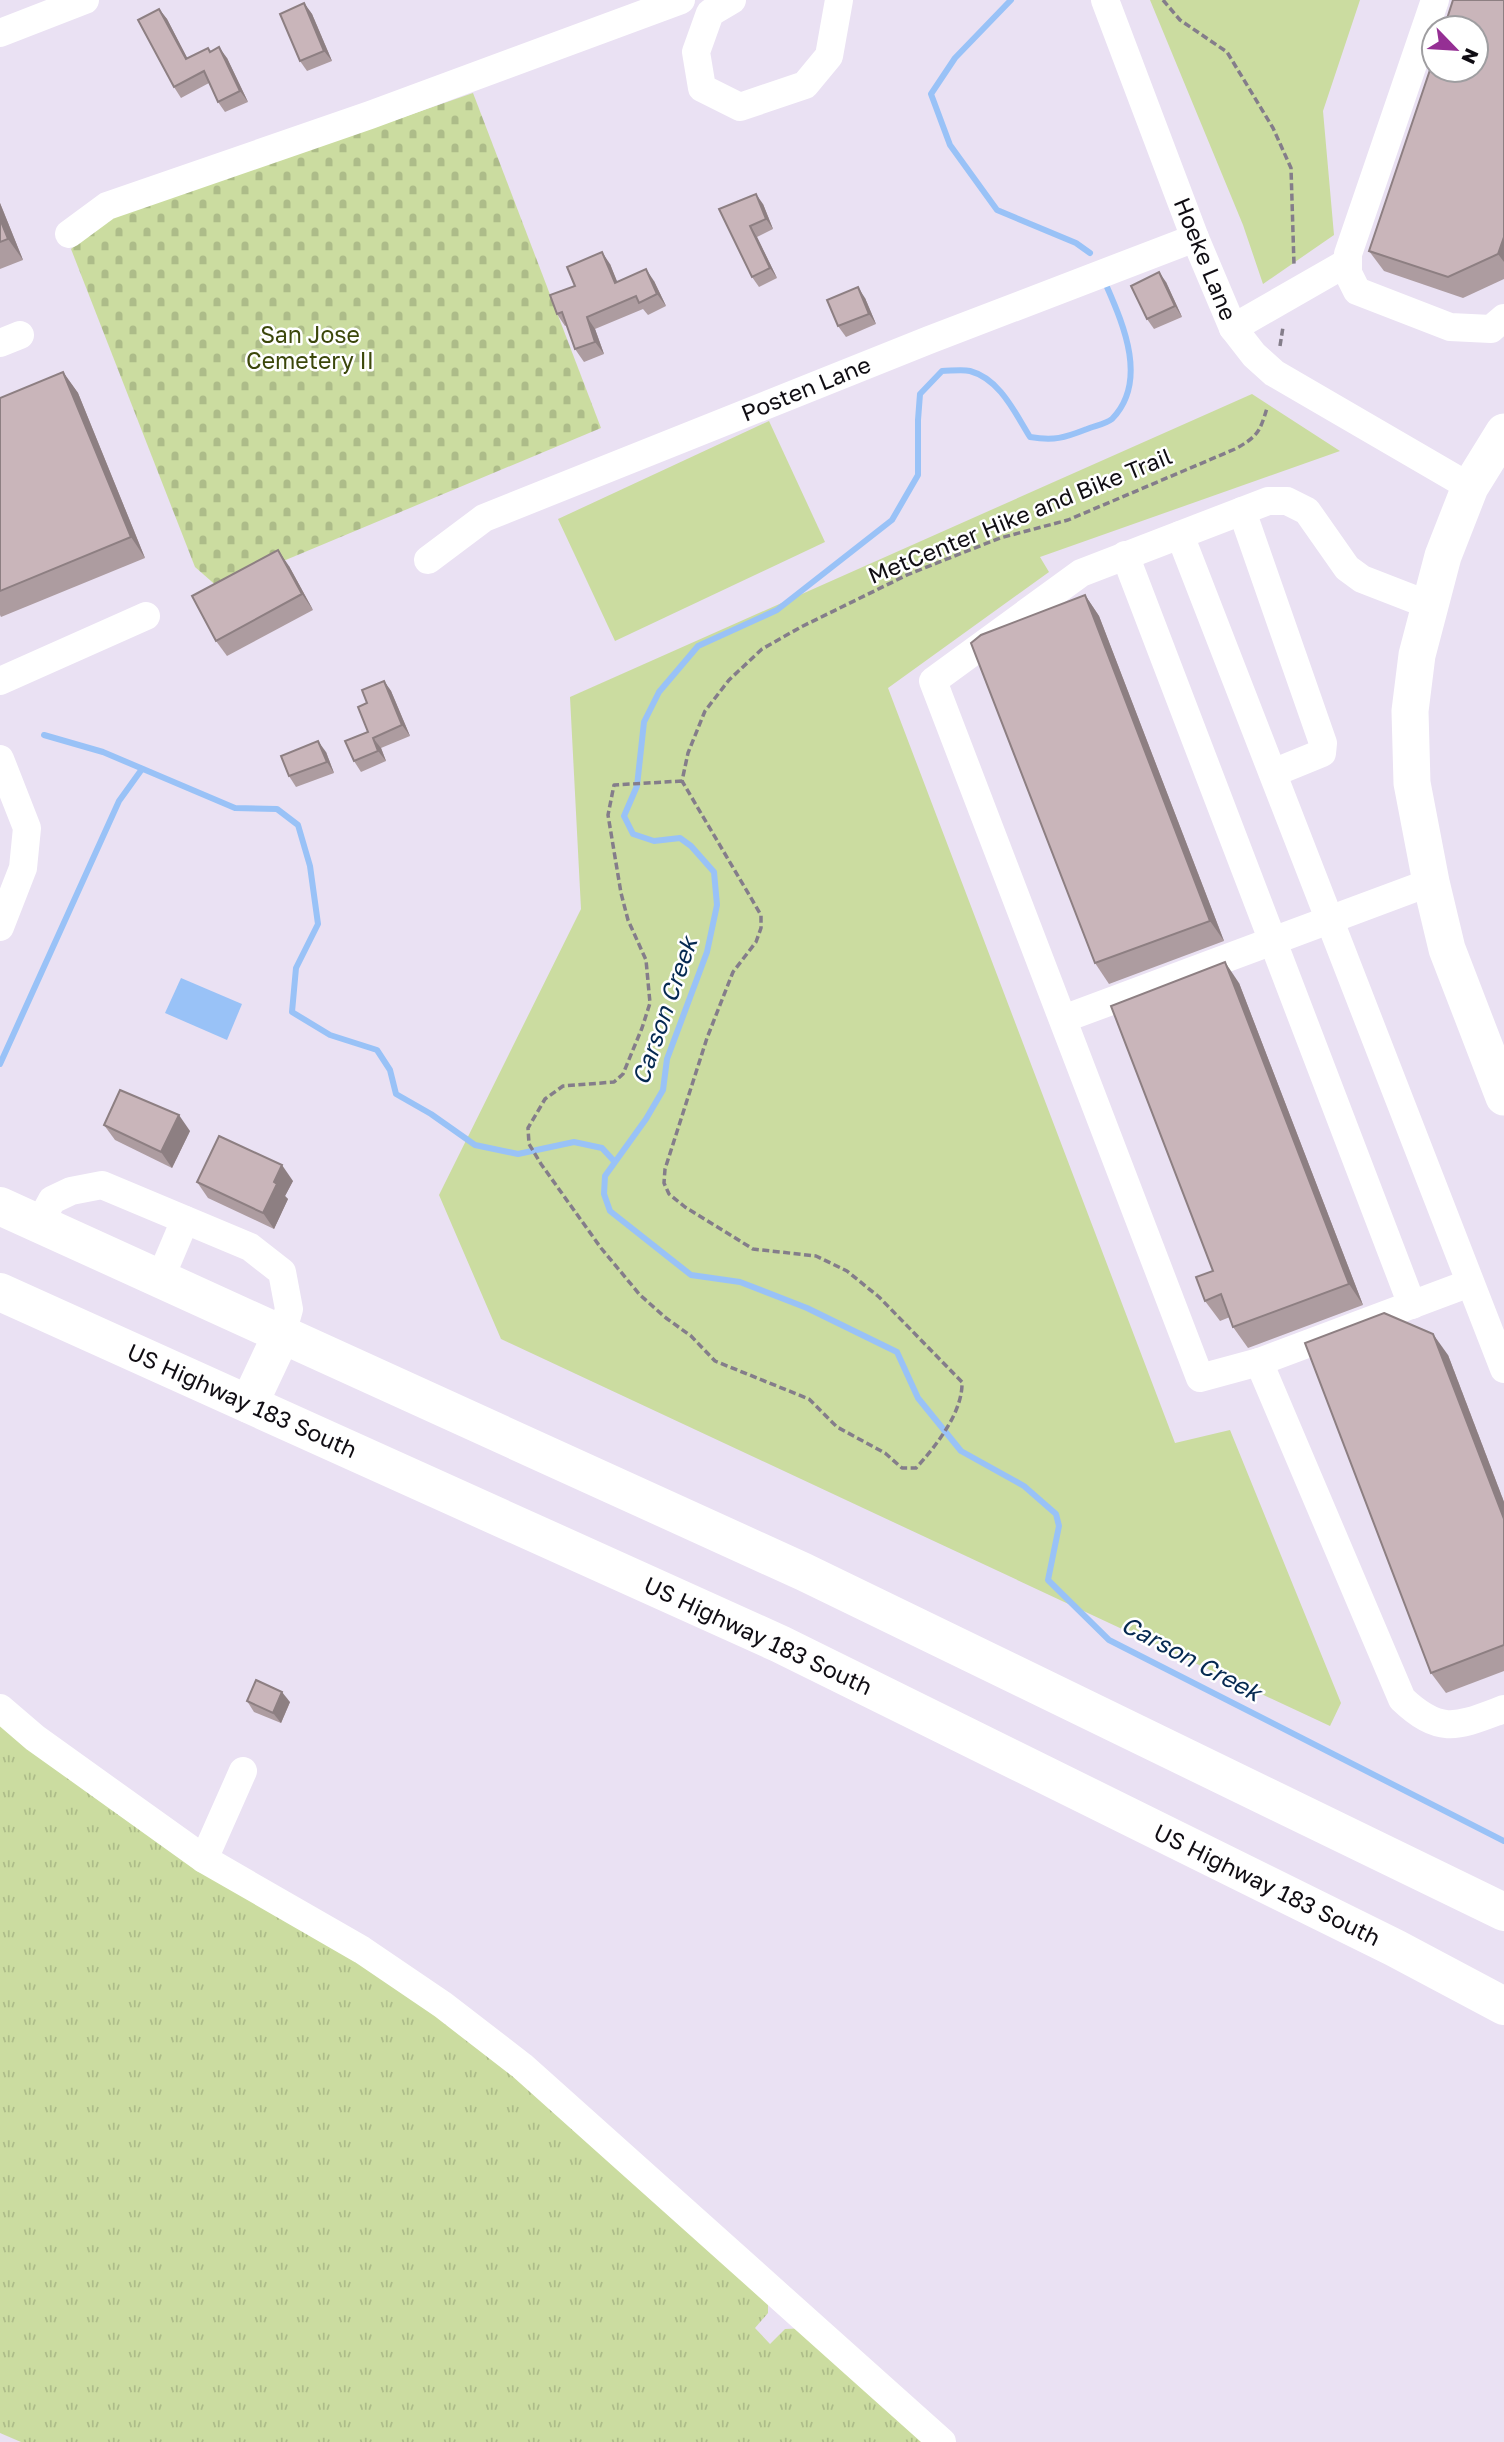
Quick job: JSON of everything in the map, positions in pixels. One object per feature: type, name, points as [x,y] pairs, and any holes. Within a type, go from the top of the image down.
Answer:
[{"type":"highway","points":[[0,1206],[804,1572],[1504,1912]]},
{"type":"highway","name":"US Highway 183 South","points":[[0,1292],[780,1644],[1383,1942],[1504,2006]]},
{"type":"highway","points":[[249,1404],[282,1334]]},
{"type":"main road","points":[[1504,432],[1470,487],[1443,556],[1418,655],[1410,711],[1412,783],[1447,949],[1504,1097]]},
{"type":"street","points":[[0,33],[86,0]]},
{"type":"street","points":[[69,234],[107,206],[370,115],[681,0]]},
{"type":"street","points":[[732,0],[710,13],[696,52],[702,88],[740,107],[805,85],[829,56],[839,0]]},
{"type":"street","name":"Hoeke Lane","points":[[1105,0],[1195,238],[1233,328],[1254,355],[1274,373],[1470,487]]},
{"type":"street","points":[[1435,0],[1348,254],[1348,273],[1357,292],[1450,327],[1491,329],[1504,318]]},
{"type":"street","name":"Posten Lane","points":[[428,560],[484,518],[929,340],[1195,238]]},
{"type":"street","points":[[1233,328],[1348,262]]},
{"type":"street","points":[[1429,605],[1362,579],[1347,568],[1307,512],[1287,501],[1268,501],[1081,573],[933,681],[1200,1378],[1259,1362],[1470,1283]]},
{"type":"street","points":[[1242,511],[1324,743],[1322,753],[1273,774]]},
{"type":"street","points":[[1180,535],[1470,1283],[1502,1356]]},
{"type":"street","points":[[1125,555],[1412,1305]]},
{"type":"street","points":[[0,681],[146,616]]},
{"type":"street","points":[[0,759],[27,828],[11,865],[0,927]]},
{"type":"street","points":[[1063,1019],[1431,882]]},
{"type":"street","points":[[39,1224],[52,1200],[71,1191],[102,1185],[250,1247],[282,1272],[289,1309],[282,1334]]},
{"type":"street","points":[[160,1279],[185,1220]]},
{"type":"street","points":[[1259,1362],[1402,1699],[1415,1712],[1437,1724],[1459,1725],[1504,1709]]},
{"type":"street","points":[[0,1708],[35,1738],[204,1859],[362,1950],[443,2005],[522,2066],[942,2442]]},
{"type":"street","points":[[204,1859],[243,1772]]},
{"type":"path","points":[[1163,0],[1180,20],[1227,52],[1273,128],[1291,168],[1294,266]]},
{"type":"path","name":"MetCenter Hike and Bike Trail","points":[[682,781],[688,753],[705,711],[729,680],[762,649],[909,574],[1000,538],[1068,520],[1235,449],[1254,438],[1262,427],[1267,408]]},
{"type":"path","points":[[682,781],[761,915],[761,928],[756,942],[733,972],[707,1038],[665,1169],[664,1184],[669,1194],[684,1208],[753,1249],[816,1256],[847,1271],[880,1297],[962,1382],[962,1395],[954,1416],[916,1468],[902,1468],[885,1453],[837,1427],[810,1399],[715,1361],[691,1336],[640,1295],[601,1248],[529,1144],[528,1128],[545,1099],[563,1086],[614,1082],[622,1073],[650,1003],[646,960],[625,911],[608,815],[614,785],[682,781]]},
{"type":"green space","points":[[1150,0],[1360,0],[1323,111],[1334,235],[1263,284],[1243,225]]},
{"type":"green space","name":"San Jose Cemetery II","points":[[473,93],[601,428],[219,588],[195,567],[71,249],[104,221]]},
{"type":"green space","points":[[1252,394],[1340,451],[1040,557],[1049,572],[888,688],[1175,1443],[1230,1430],[1341,1703],[1330,1726],[501,1339],[439,1195],[581,909],[570,697]]},
{"type":"green space","points":[[769,421],[825,542],[615,641],[558,519]]},
{"type":"green space","points":[[0,1716],[440,2009],[768,2292],[768,2313],[755,2328],[770,2344],[785,2329],[807,2328],[936,2442],[21,2442],[0,2433]]},
{"type":"water","points":[[181,978],[242,1004],[227,1040],[165,1013]]},
{"type":"building","points":[[1453,0],[1504,0],[1504,237],[1498,254],[1448,277],[1369,251],[1425,84],[1490,84],[1490,14],[1448,14]]},
{"type":"building","points":[[304,3],[324,51],[300,61],[280,14]]},
{"type":"building","points":[[159,9],[186,59],[208,48],[210,52],[219,47],[240,91],[218,102],[204,71],[174,87],[138,20]]},
{"type":"building","points":[[756,194],[766,219],[750,226],[770,268],[752,277],[719,209]]},
{"type":"building","points":[[0,219],[8,239],[0,242]]},
{"type":"building","points":[[602,252],[615,283],[646,269],[657,294],[639,303],[636,296],[587,317],[595,342],[575,349],[562,312],[557,314],[550,295],[575,286],[567,267]]},
{"type":"building","points":[[1159,272],[1175,306],[1147,319],[1131,286]]},
{"type":"building","points":[[858,287],[869,314],[838,326],[827,300]]},
{"type":"building","points":[[63,372],[131,537],[0,591],[0,398]]},
{"type":"building","points":[[278,550],[302,594],[216,641],[192,596]]},
{"type":"building","points":[[1085,595],[1210,921],[1095,963],[971,643],[981,635]]},
{"type":"building","points":[[384,681],[402,725],[373,738],[378,751],[354,761],[345,741],[368,732],[358,707],[367,703],[362,690]]},
{"type":"building","points":[[318,741],[327,762],[289,776],[281,756]]},
{"type":"building","points":[[1225,962],[1349,1284],[1233,1327],[1221,1294],[1205,1301],[1196,1277],[1213,1271],[1111,1006]]},
{"type":"building","points":[[120,1090],[179,1115],[161,1152],[104,1125]]},
{"type":"building","points":[[219,1136],[282,1165],[274,1182],[277,1184],[263,1213],[197,1182]]},
{"type":"building","points":[[1384,1313],[1433,1334],[1504,1519],[1504,1645],[1431,1673],[1305,1343]]},
{"type":"building","points":[[256,1680],[282,1692],[273,1713],[247,1701]]},
{"type":"waterway","name":"Carson Creek","points":[[1011,0],[955,58],[931,94],[950,145],[997,210],[1076,243],[1090,253]]},
{"type":"waterway","name":"Carson Creek","points":[[1107,287],[1126,336],[1131,371],[1123,404],[1112,419],[1065,437],[1030,437],[1006,398],[990,381],[970,371],[942,371],[920,394],[918,475],[892,520],[777,610],[698,646],[659,692],[644,722],[637,786],[624,816],[633,834],[654,841],[680,838],[691,846],[714,872],[717,905],[707,952],[667,1059],[663,1090],[646,1119],[605,1176],[604,1194],[610,1211],[691,1275],[740,1282],[807,1308],[897,1352],[918,1398],[961,1451],[1024,1486],[1056,1514],[1059,1526],[1048,1580],[1109,1640],[1504,1841]]},
{"type":"waterway","points":[[44,735],[103,752],[235,808],[277,809],[298,825],[310,866],[318,924],[296,968],[292,1012],[330,1035],[377,1050],[390,1070],[396,1094],[431,1114],[475,1145],[518,1154],[574,1142],[602,1148],[614,1161]]},
{"type":"waterway","points":[[0,1064],[119,801],[142,769]]}]
